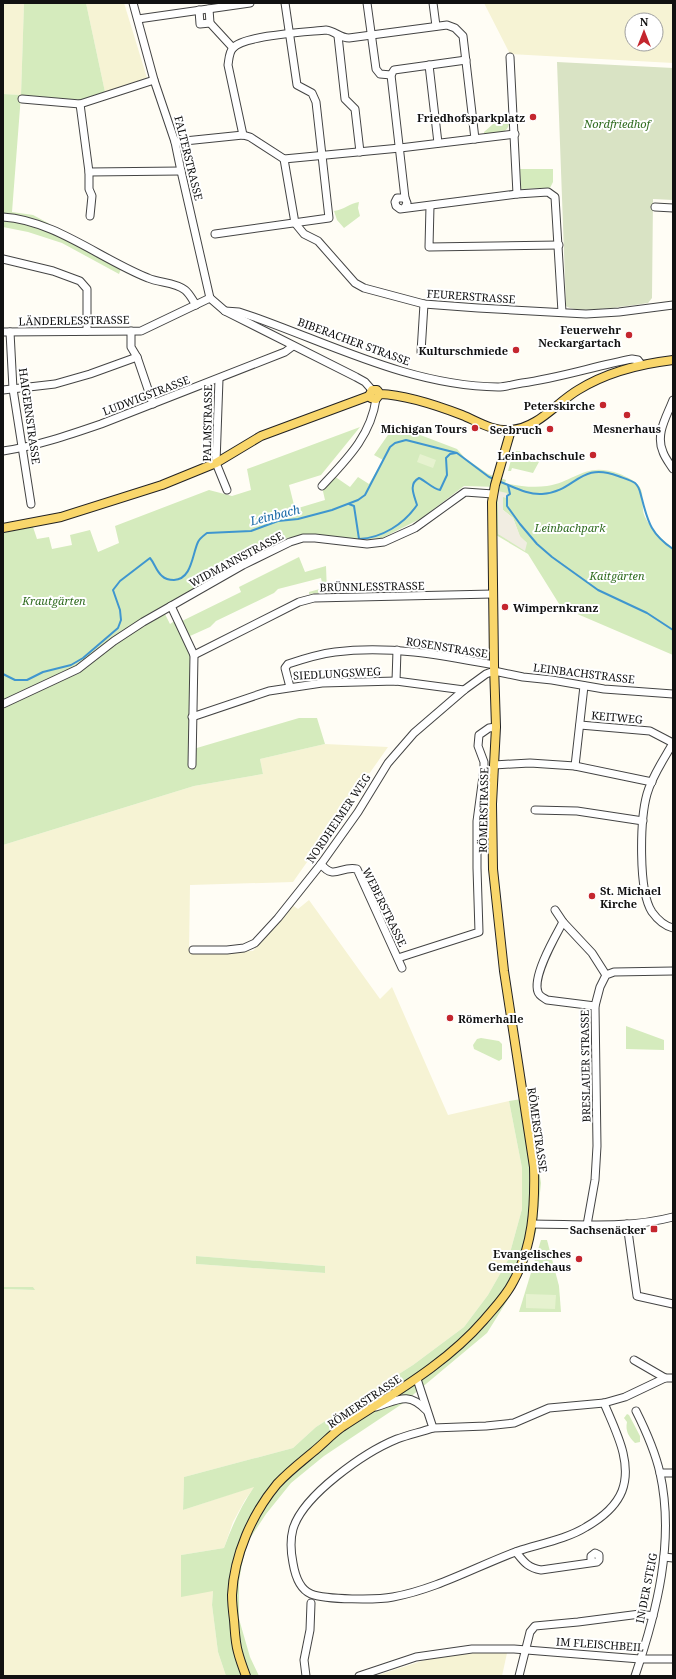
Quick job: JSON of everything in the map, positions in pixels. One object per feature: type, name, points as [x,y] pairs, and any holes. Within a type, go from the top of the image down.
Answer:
[{"type":"main road","points":[[3,528],[61,517],[162,485],[216,463],[261,436],[374,395],[408,398],[461,415],[497,430],[511,430],[528,426],[577,390],[614,372],[641,364],[673,360]]},
{"type":"main road","name":"RÖMERSTRASSE","points":[[246,1676],[238,1652],[232,1595],[235,1568],[249,1530],[267,1498],[283,1479],[341,1428],[417,1379],[468,1338],[498,1306],[513,1282],[522,1263],[532,1224],[535,1194],[534,1167],[506,986],[493,869],[492,804],[496,727],[493,594],[493,494],[511,430]]},
{"type":"street","name":"FALTERSTRASSE","points":[[133,3],[154,80],[176,142],[181,171],[210,298]]},
{"type":"street","points":[[138,19],[250,3]]},
{"type":"street","points":[[215,234],[329,218],[316,102],[312,93],[297,85],[285,3]]},
{"type":"street","points":[[367,3],[376,69],[380,74],[391,75]]},
{"type":"street","points":[[433,3],[436,26]]},
{"type":"street","points":[[208,9],[210,23],[233,48]]},
{"type":"street","points":[[199,10],[200,24],[210,23]]},
{"type":"street","points":[[243,136],[228,65],[229,57],[233,48],[240,42],[250,39],[326,30],[332,31],[338,36],[349,38],[436,26],[451,26],[463,36],[475,139]]},
{"type":"street","points":[[338,36],[345,99],[355,109],[360,152]]},
{"type":"street","points":[[510,57],[517,194]]},
{"type":"street","points":[[406,207],[407,203],[405,198],[391,75],[394,70],[466,60]]},
{"type":"street","points":[[429,65],[438,143]]},
{"type":"street","points":[[22,99],[80,104],[154,80]]},
{"type":"street","points":[[80,104],[89,172],[89,189],[92,196],[90,216]]},
{"type":"street","points":[[176,142],[243,136],[250,137],[284,159],[400,148],[515,134]]},
{"type":"street","points":[[284,159],[295,223]]},
{"type":"street","points":[[89,172],[181,171]]},
{"type":"street","points":[[405,198],[399,197],[395,202],[398,208],[430,206],[517,194],[548,192],[555,197],[562,312]]},
{"type":"street","points":[[430,206],[429,247],[559,245]]},
{"type":"street","points":[[655,207],[673,208]]},
{"type":"street","points":[[3,217],[16,218],[50,230],[148,278],[185,290],[196,305]]},
{"type":"street","name":"FEURERSTRASSE","points":[[295,223],[304,234],[318,241],[355,283],[360,286],[424,304],[586,314],[619,312],[673,305]]},
{"type":"street","points":[[3,259],[53,271],[80,281],[87,289],[87,331]]},
{"type":"street","points":[[210,298],[225,311],[365,382],[374,395],[372,422],[363,438],[347,459],[322,486]]},
{"type":"street","name":"LÄNDERLESSTRASSE","points":[[6,332],[141,331],[210,298]]},
{"type":"street","points":[[421,352],[424,304]]},
{"type":"street","name":"BIBERACHER STRASSE","points":[[225,311],[239,312],[254,316],[362,358],[408,373],[479,385],[500,387],[531,382],[632,360],[638,360],[641,364]]},
{"type":"street","points":[[131,331],[131,347],[137,357],[153,404]]},
{"type":"street","name":"HAIGERNSTRASSE","points":[[6,332],[13,389],[31,504]]},
{"type":"street","name":"LUDWIGSTRASSE","points":[[3,451],[22,448],[72,434],[219,379],[285,352],[293,346]]},
{"type":"street","points":[[3,390],[55,384],[90,374],[137,357]]},
{"type":"street","name":"PALMSTRASSE","points":[[219,379],[216,463],[227,490]]},
{"type":"street","points":[[673,400],[662,427],[661,446],[663,453],[673,469]]},
{"type":"street","name":"WIDMANNSTRASSE","points":[[3,704],[78,669],[120,637],[171,606],[243,565],[290,542],[302,538],[315,538],[367,544],[384,542],[415,528],[465,492],[493,494]]},
{"type":"street","name":"BRÜNNLESSTRASSE","points":[[194,655],[299,602],[314,598],[493,594]]},
{"type":"street","points":[[171,606],[194,655],[192,765]]},
{"type":"street","name":"ROSENSTRASSE","points":[[290,687],[285,668],[288,664],[334,652],[355,650],[397,650],[428,653],[494,668]]},
{"type":"street","name":"ROSENSTRASSE","points":[[396,681],[397,650]]},
{"type":"street","name":"LEINBACHSTRASSE","points":[[494,668],[522,677],[552,680],[584,686],[673,694]]},
{"type":"street","name":"NORDHEIMER WEG","points":[[193,950],[227,950],[244,948],[255,943],[278,918],[321,864],[358,812],[388,763],[414,733],[464,690],[494,668]]},
{"type":"street","name":"SIEDLUNGSWEG","points":[[192,717],[269,691],[290,687],[297,688],[322,683],[396,681],[464,690]]},
{"type":"street","points":[[575,766],[584,686]]},
{"type":"street","name":"KEITWEG","points":[[580,725],[650,732],[673,743]]},
{"type":"street","name":"RÖMERSTRASSE","points":[[398,958],[479,932],[477,821],[484,762],[478,746],[479,735],[489,728],[496,727]]},
{"type":"street","points":[[673,743],[652,782],[647,795],[643,821],[642,861],[646,896],[651,911],[663,923],[673,928]]},
{"type":"street","points":[[494,765],[530,763],[575,766],[652,782]]},
{"type":"street","points":[[535,810],[577,811],[643,821]]},
{"type":"street","name":"WEBERSTRASSE","points":[[321,864],[326,871],[334,873],[352,868],[357,869],[402,968]]},
{"type":"street","points":[[555,910],[563,922],[592,953],[606,975],[614,972],[673,971]]},
{"type":"street","points":[[563,922],[539,972],[536,983],[538,992],[540,996],[548,1000],[595,1006]]},
{"type":"street","name":"BRESLAUER STRASSE","points":[[587,1225],[594,1180],[597,1146],[595,1006],[600,987],[606,975]]},
{"type":"street","points":[[532,1224],[627,1224],[662,1220],[673,1217]]},
{"type":"street","points":[[627,1224],[637,1296],[673,1304]]},
{"type":"street","points":[[634,1360],[665,1378]]},
{"type":"street","points":[[604,1403],[624,1455],[625,1474],[622,1492],[612,1507],[585,1528],[516,1552],[424,1590],[391,1598],[333,1598],[311,1594],[299,1584],[291,1556],[293,1530],[297,1520],[313,1498],[339,1475],[363,1458],[396,1440],[433,1428],[486,1426],[514,1423],[549,1408],[604,1403],[635,1394],[665,1378],[673,1378]]},
{"type":"street","points":[[417,1379],[433,1428]]},
{"type":"street","points":[[374,1408],[407,1398],[418,1402],[429,1412]]},
{"type":"street","name":"IN DER STEIG","points":[[635,1676],[653,1616],[664,1558],[669,1514],[660,1473],[648,1436],[636,1411]]},
{"type":"street","points":[[660,1473],[673,1473]]},
{"type":"street","points":[[516,1552],[526,1566],[532,1569],[541,1570],[593,1562]]},
{"type":"street","points":[[664,1558],[673,1558]]},
{"type":"street","points":[[306,1676],[304,1660],[310,1630],[311,1603]]},
{"type":"street","points":[[518,1676],[530,1632],[536,1626],[625,1615],[640,1614],[653,1616]]},
{"type":"street","name":"IM FLEISCHBEIL","points":[[359,1676],[416,1657],[472,1649],[526,1649],[640,1659],[673,1659]]},
{"type":"shaded area","points":[[3,3],[24,3],[21,95],[3,94]]},
{"type":"shaded area","points":[[86,3],[124,3],[147,78],[105,92]]},
{"type":"shaded area","points":[[484,3],[673,3],[673,63],[510,54]]},
{"type":"shaded area","points":[[498,491],[507,493],[506,498],[503,497],[503,510],[513,518],[520,536],[527,543],[525,551],[498,534]]},
{"type":"shaded area","points":[[325,744],[388,747],[293,882],[190,885],[189,952],[253,951],[292,905],[298,909],[309,900],[380,999],[392,987],[448,1115],[509,1101],[522,1168],[523,1187],[522,1209],[508,1260],[488,1295],[464,1327],[413,1365],[316,1427],[293,1448],[184,1477],[183,1510],[255,1486],[245,1500],[233,1522],[224,1548],[181,1555],[213,1591],[212,1605],[218,1652],[226,1676],[3,1676],[3,1289],[34,1290],[33,1287],[3,1287],[3,845],[194,786],[263,774],[260,759]],"holes":[[[196,1256],[325,1266],[325,1273],[196,1264]]]},
{"type":"shaded area","points":[[473,1653],[507,1653],[502,1676],[375,1676],[428,1659]]},
{"type":"green space","points":[[24,3],[86,3],[105,92],[80,100],[21,95]]},
{"type":"green space","name":"Nordfriedhof","points":[[557,62],[673,68],[673,200],[653,199],[652,298],[648,303],[593,310],[572,309],[566,306]]},
{"type":"green space","points":[[3,94],[21,95],[12,212],[33,215],[48,223],[67,240],[122,266],[119,274],[62,243],[28,232],[3,227]]},
{"type":"green space","points":[[501,117],[507,119],[509,124],[508,128],[500,133],[484,135],[484,132]]},
{"type":"green space","points":[[520,169],[553,169],[553,182],[550,188],[521,189]]},
{"type":"green space","points":[[359,202],[358,208],[360,216],[344,228],[337,220],[334,211]]},
{"type":"green space","points":[[360,427],[321,475],[289,485],[295,509],[325,500],[322,487],[334,476],[350,487],[358,477],[369,484],[383,460],[374,455],[390,432],[415,433],[457,449],[465,458],[488,474],[506,480],[505,483],[510,484],[542,487],[557,484],[582,473],[598,470],[620,474],[634,481],[638,485],[642,492],[645,517],[650,526],[673,548],[673,655],[561,607],[528,554],[496,535],[497,487],[464,486],[422,518],[382,538],[361,540],[306,534],[287,538],[168,604],[164,612],[170,624],[176,620],[192,656],[190,750],[299,718],[317,718],[325,744],[260,759],[263,774],[194,786],[3,845],[3,533],[33,527],[37,539],[49,537],[52,549],[72,545],[70,535],[90,530],[98,552],[119,543],[115,526],[209,490],[232,496],[251,490],[247,469]],"holes":[[[498,491],[503,497],[503,510],[513,518],[520,537],[527,543],[498,534]]]},
{"type":"green space","points":[[516,451],[527,452],[532,459],[540,460],[533,473],[512,468],[511,471],[508,471],[511,460]]},
{"type":"green space","points":[[420,454],[436,460],[433,468],[417,462]]},
{"type":"green space","points":[[299,557],[305,572],[326,566],[327,592],[309,594],[309,592],[323,588],[321,578],[278,589],[274,593],[216,621],[210,627],[190,636],[182,621],[241,592],[239,587]]},
{"type":"green space","points":[[626,1026],[664,1040],[664,1050],[626,1049]]},
{"type":"green space","points":[[481,1038],[499,1041],[502,1044],[502,1059],[499,1061],[474,1049],[473,1045],[477,1039]]},
{"type":"green space","points":[[528,1098],[541,1183],[536,1232],[518,1283],[487,1333],[402,1404],[324,1456],[291,1483],[266,1514],[249,1540],[243,1559],[239,1581],[239,1619],[250,1657],[259,1676],[226,1676],[218,1652],[212,1605],[213,1591],[181,1597],[181,1555],[224,1548],[237,1516],[254,1487],[183,1510],[184,1477],[293,1448],[316,1427],[413,1365],[464,1327],[488,1295],[508,1260],[522,1209],[522,1168],[509,1101]]},
{"type":"green space","points":[[541,1240],[547,1240],[559,1286],[561,1312],[519,1312]]},
{"type":"green space","points":[[196,1256],[325,1266],[325,1273],[196,1264]]},
{"type":"green space","points":[[3,1287],[33,1287],[35,1290],[3,1289]]},
{"type":"green space","points":[[526,1294],[556,1295],[555,1309],[526,1308]]},
{"type":"green space","points":[[627,1414],[629,1415],[640,1436],[640,1442],[635,1443],[628,1434],[627,1422],[624,1418]]},
{"type":"waterway","name":"Leinbach","points":[[3,674],[15,680],[27,680],[43,672],[71,665],[83,658],[118,628],[121,620],[120,610],[113,590],[120,581],[150,558],[158,572],[163,577],[172,580],[180,579],[188,571],[196,547],[202,537],[207,533],[251,531],[278,521],[298,519],[332,510],[358,500],[365,495],[390,447],[395,443],[406,440],[457,453],[489,477],[494,479]]},
{"type":"waterway","name":"Leinbach","points":[[349,504],[354,506],[359,539],[384,533],[399,524],[417,505],[413,494],[413,487],[416,480],[419,478],[440,490],[447,475],[446,458],[450,454],[456,453]]},
{"type":"waterway","name":"Leinbach","points":[[498,481],[525,492],[542,494],[563,488],[594,472],[605,472],[629,480],[635,483],[639,488],[646,515],[652,528],[660,539],[673,549]]},
{"type":"waterway","points":[[508,485],[510,494],[507,496],[507,506],[537,544],[552,557],[598,590],[647,613],[673,630]]},
{"type":"place","name":"Friedhofsparkplatz","points":[[533,117]]},
{"type":"place","name":"Feuerwehr Neckargartach","points":[[629,335]]},
{"type":"place","name":"Kulturschmiede","points":[[516,350]]},
{"type":"place","name":"Peterskirche","points":[[603,405]]},
{"type":"place","name":"Mesnerhaus","points":[[627,415]]},
{"type":"place","name":"Michigan Tours","points":[[475,428]]},
{"type":"place","name":"Seebruch","points":[[550,429]]},
{"type":"place","name":"Leinbachschule","points":[[593,455]]},
{"type":"place","name":"Wimpernkranz","points":[[505,607]]},
{"type":"place","name":"St. Michael Kirche","points":[[592,896]]},
{"type":"place","name":"Römerhalle","points":[[450,1018]]},
{"type":"place","name":"Sachsenäcker","points":[[654,1229]]},
{"type":"place","name":"Evangelisches Gemeindehaus","points":[[579,1259]]},
{"type":"park label","name":"Leinbachpark","points":[[570,527]]},
{"type":"park label","name":"Kaitgärten","points":[[617,575]]},
{"type":"park label","name":"Krautgärten","points":[[54,600]]}]
